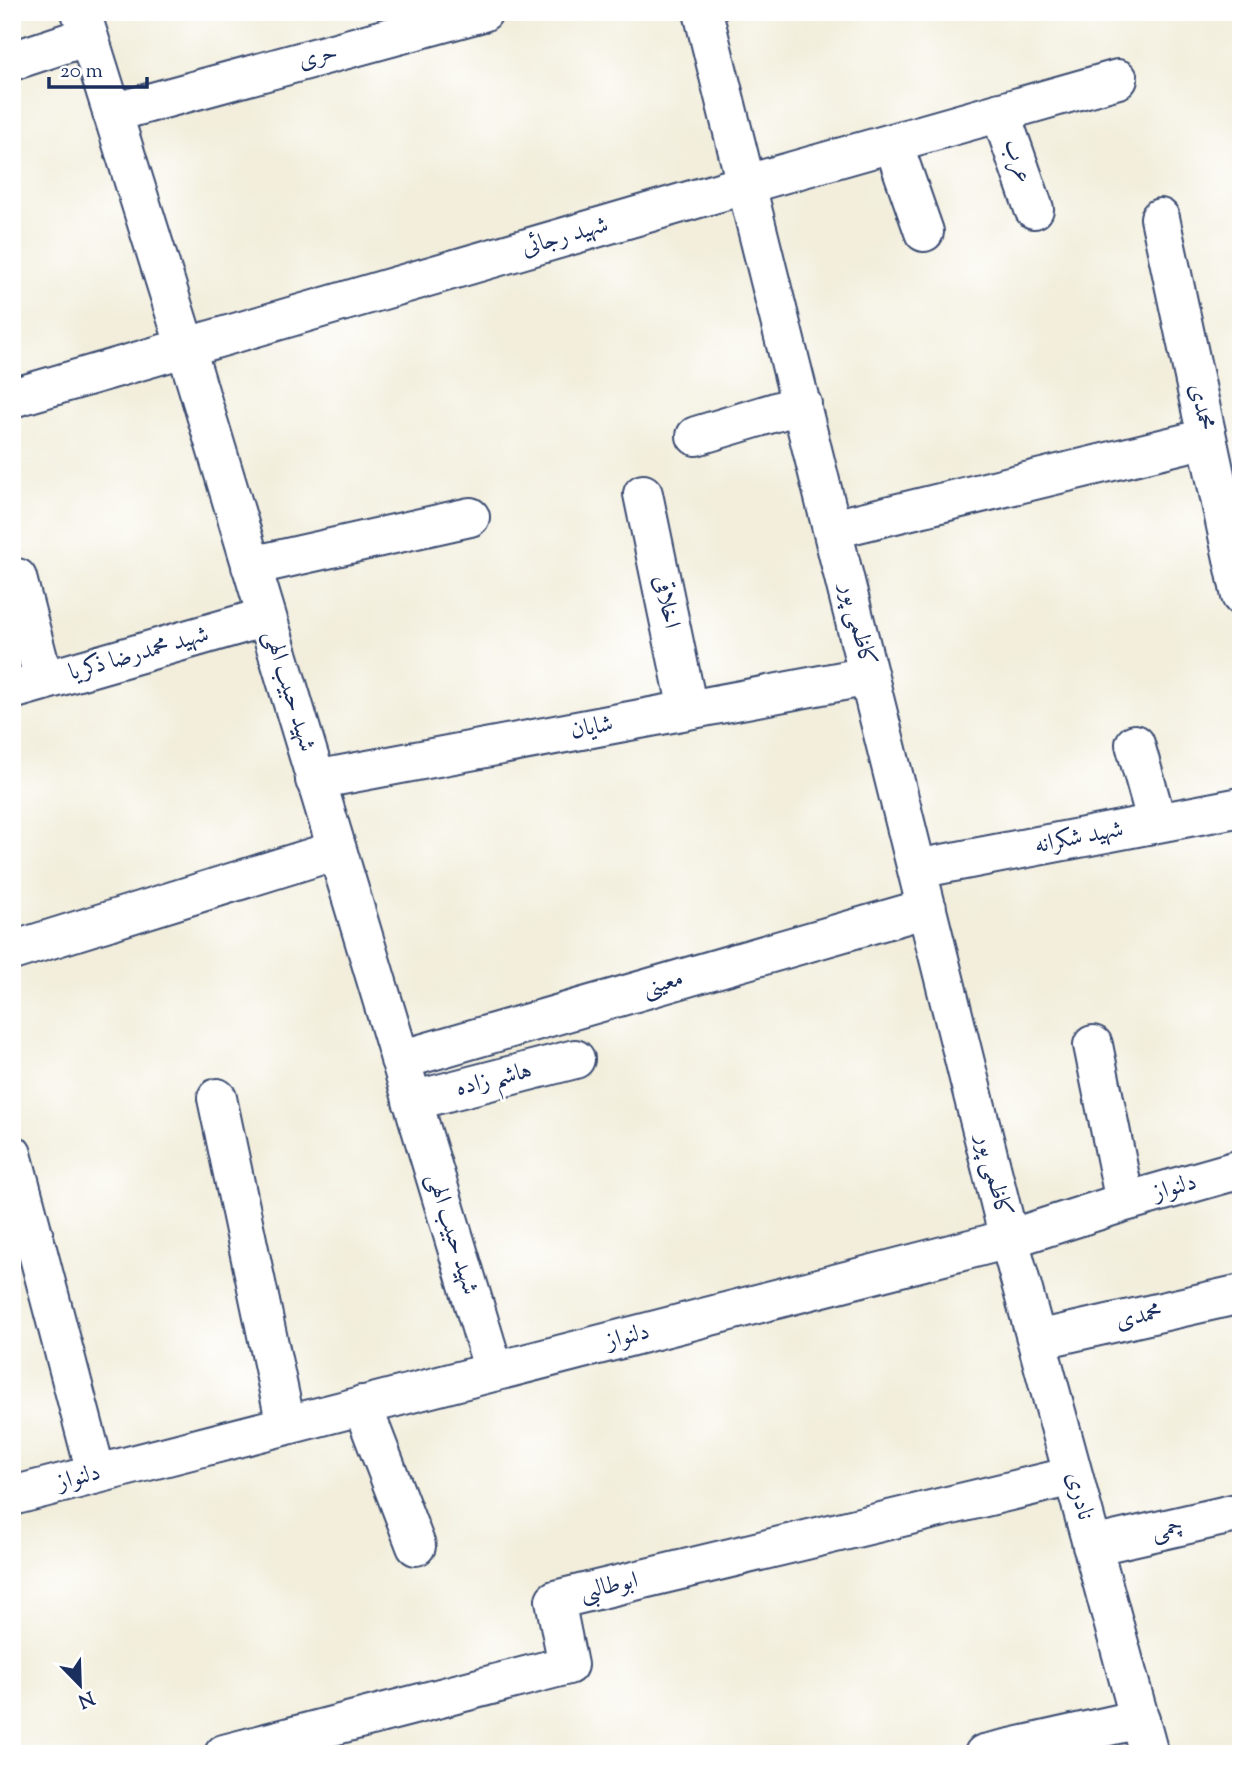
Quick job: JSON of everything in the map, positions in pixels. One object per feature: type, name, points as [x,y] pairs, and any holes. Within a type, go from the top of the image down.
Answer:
[{"type":"street","name":"حری","points":[[112,113],[483,12]]},
{"type":"street","name":"کاظمی پور","points":[[704,12],[1009,1239]]},
{"type":"street","name":"شهید حبیب الهی","points":[[84,24],[186,348],[494,1371]]},
{"type":"street","points":[[12,61],[84,24]]},
{"type":"street","name":"شهید رجائی","points":[[12,398],[1118,79]]},
{"type":"street","name":"عرب","points":[[1000,112],[1034,209]]},
{"type":"street","points":[[892,143],[924,232]]},
{"type":"street","name":"محمدی","points":[[1160,218],[1241,596]]},
{"type":"street","points":[[696,436],[802,404]]},
{"type":"street","points":[[833,529],[1207,438]]},
{"type":"street","name":"اخلاقی","points":[[643,494],[688,710]]},
{"type":"street","points":[[251,566],[470,517]]},
{"type":"street","points":[[17,578],[28,686]]},
{"type":"street","name":"شهید محمدرضا ذکریا","points":[[28,686],[266,617]]},
{"type":"street","name":"شایان","points":[[316,780],[869,676]]},
{"type":"street","points":[[1135,744],[1157,823]]},
{"type":"street","name":"شهید شکرانه","points":[[917,869],[1241,807]]},
{"type":"street","points":[[12,951],[337,850]]},
{"type":"street","name":"معینی","points":[[400,1060],[927,908]]},
{"type":"street","points":[[1093,1045],[1125,1202]]},
{"type":"street","name":"هاشم زاده","points":[[412,1101],[575,1059]]},
{"type":"street","points":[[217,1098],[286,1425]]},
{"type":"street","points":[[12,1154],[17,1195],[96,1473]]},
{"type":"street","name":"دلنواز","points":[[12,1496],[1009,1239],[1241,1169]]},
{"type":"street","name":"نادری","points":[[1009,1239],[1144,1736]]},
{"type":"street","name":"محمدی","points":[[1037,1340],[1241,1294]]},
{"type":"street","points":[[362,1405],[416,1546]]},
{"type":"street","name":"ابوطالبی","points":[[224,1754],[308,1743],[568,1665],[555,1600],[1073,1476]]},
{"type":"street","name":"چمی","points":[[1093,1546],[1241,1512]]},
{"type":"street","points":[[984,1754],[1144,1736]]}]
